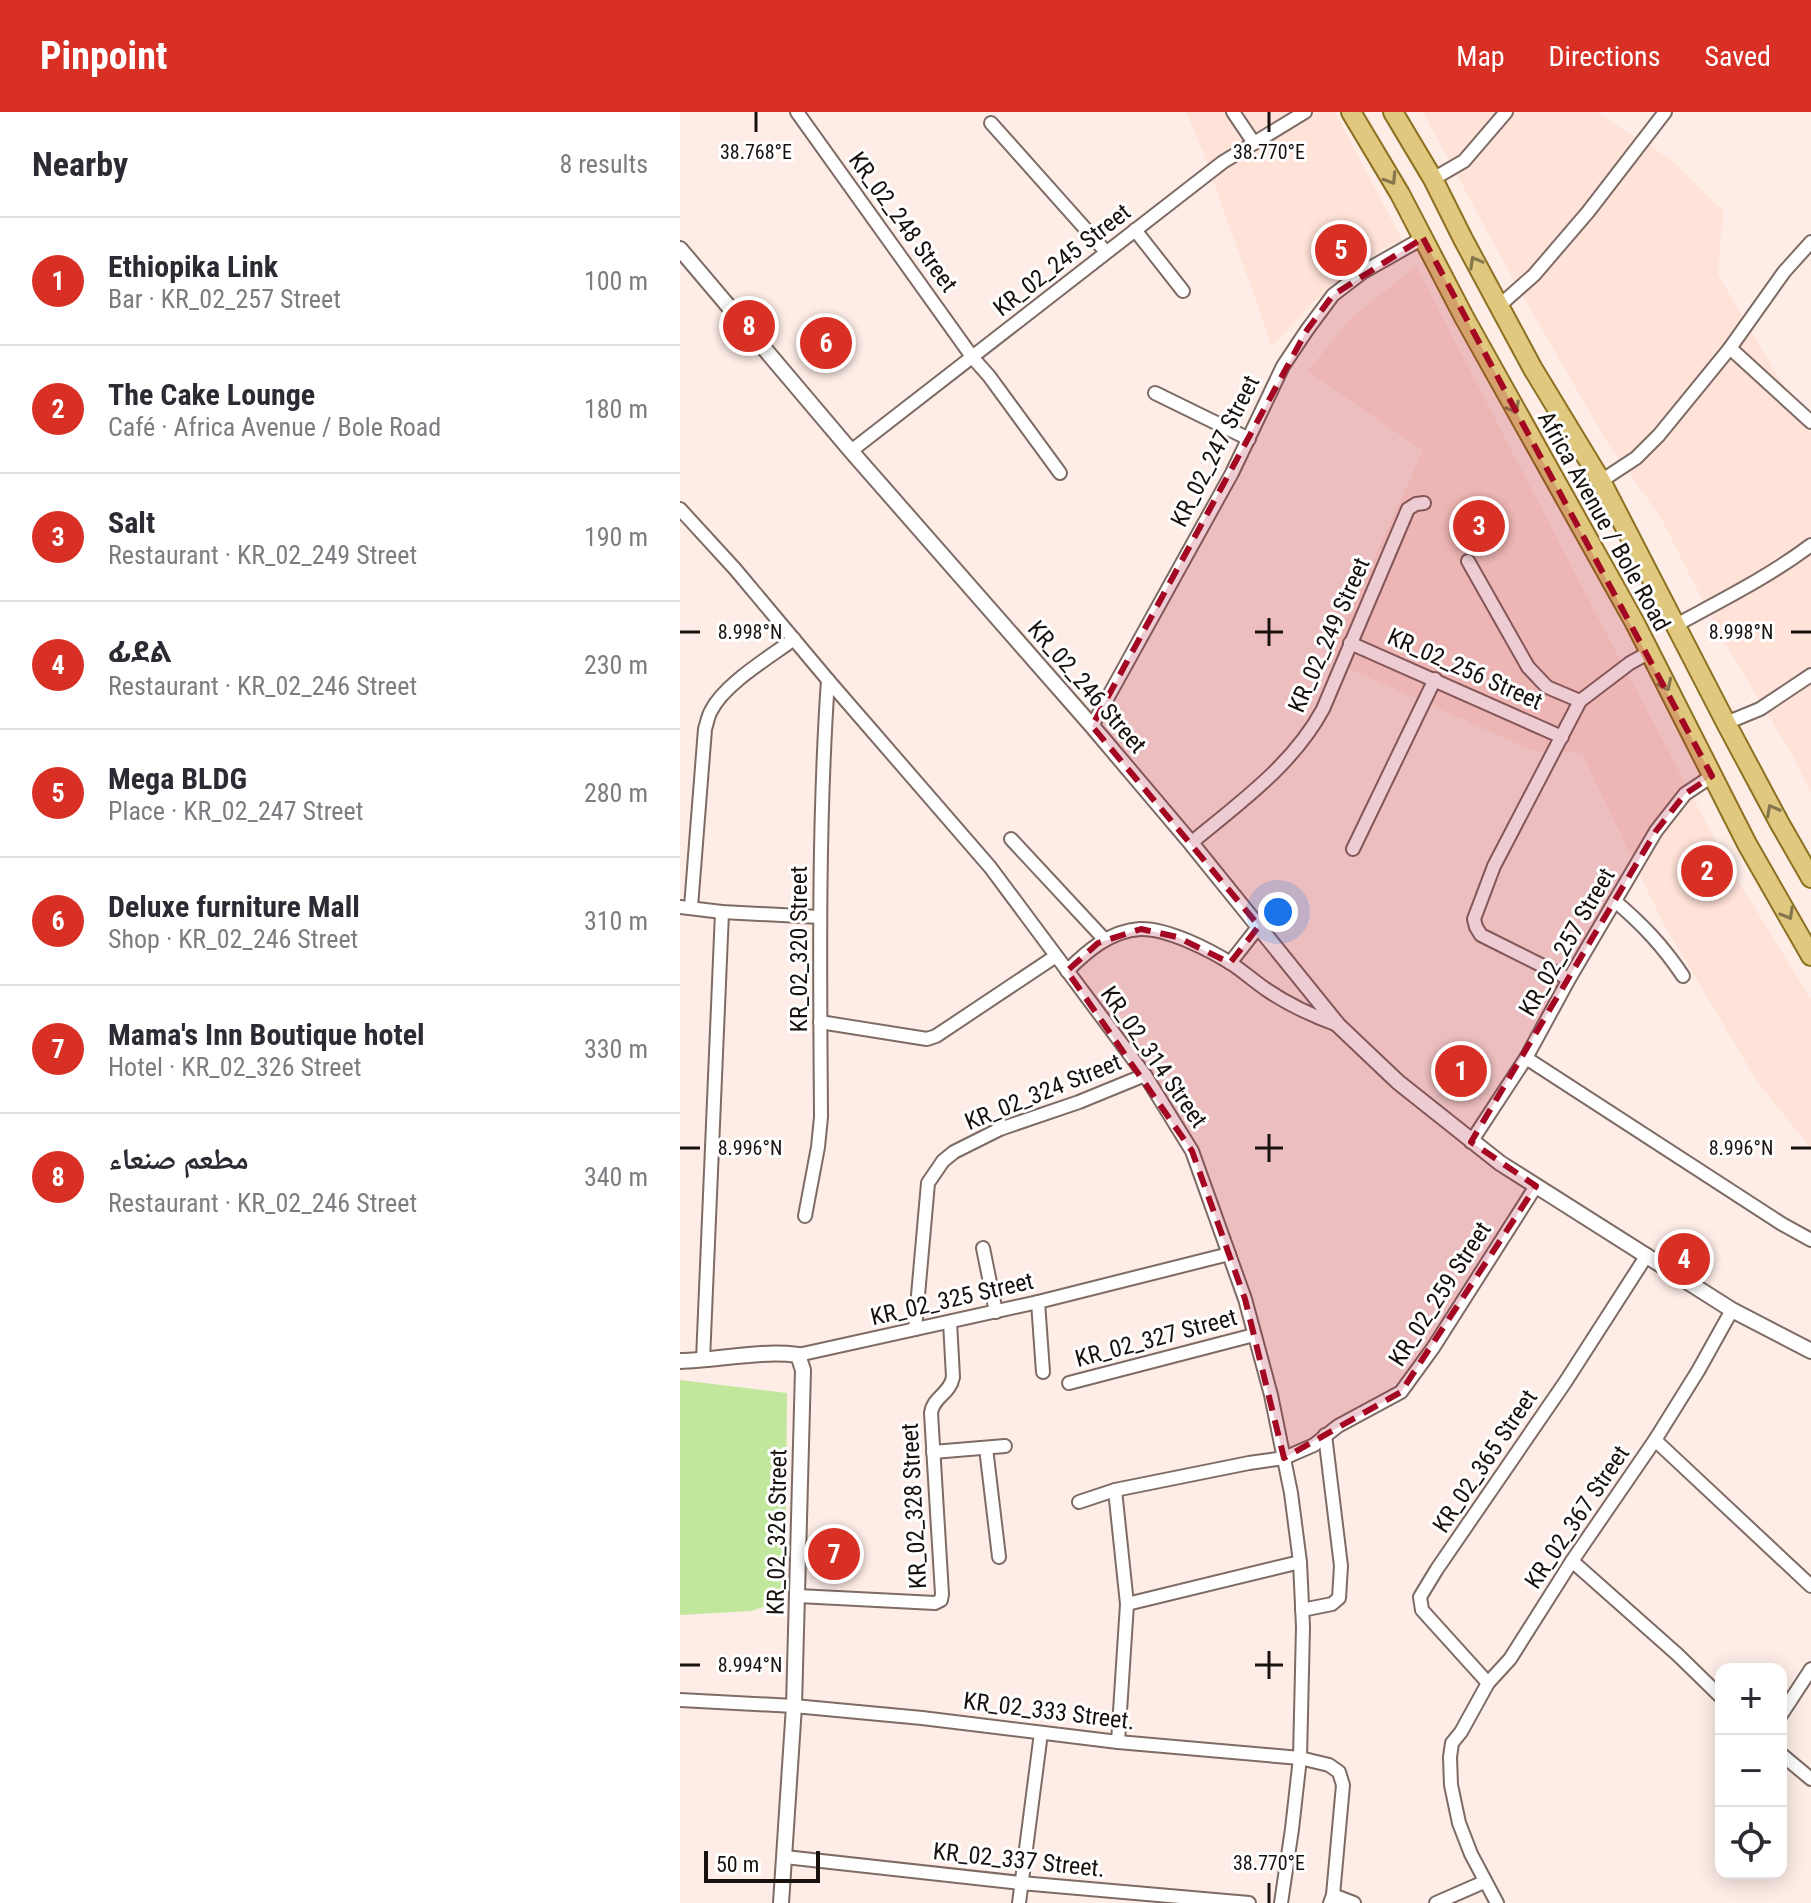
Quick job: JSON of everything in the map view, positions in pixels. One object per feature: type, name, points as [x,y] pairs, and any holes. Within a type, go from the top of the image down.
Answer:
[{"type":"main road","name":"Africa Avenue / Bole Road","points":[[1351,112],[1400,194],[1482,350],[1650,652],[1747,844],[1811,956]]},
{"type":"main road","name":"Africa Avenue / Bole Road","points":[[1393,112],[1433,179],[1533,369],[1601,481],[1726,723],[1811,878]]},
{"type":"street","name":"KR_02_248 Street","points":[[797,112],[973,358],[1060,473]]},
{"type":"street","points":[[1233,112],[1254,143]]},
{"type":"street","name":"KR_02_245 Street","points":[[851,451],[1223,162],[1305,112]]},
{"type":"street","points":[[1433,179],[1464,161],[1506,112]]},
{"type":"street","points":[[1499,306],[1534,275],[1588,212],[1665,112]]},
{"type":"street","points":[[991,123],[1106,252]]},
{"type":"street","points":[[1135,230],[1183,291]]},
{"type":"street","name":"KR_02_247 Street","points":[[1092,726],[1232,473],[1283,366],[1333,295],[1363,272],[1423,238]]},
{"type":"street","points":[[1601,481],[1636,458],[1659,435],[1811,242]]},
{"type":"street","name":"KR_02_246 Street","points":[[680,249],[851,451],[1092,726],[1338,1025],[1398,1082],[1471,1142],[1536,1186]]},
{"type":"street","points":[[1730,348],[1811,422]]},
{"type":"street","points":[[1155,393],[1249,439]]},
{"type":"street","name":"KR_02_249 Street","points":[[1191,843],[1283,764],[1312,729],[1408,509],[1424,503]]},
{"type":"street","name":"KR_02_314 Street","points":[[680,509],[990,867],[1145,1075],[1192,1151],[1245,1299],[1271,1395],[1291,1493],[1300,1562],[1300,1758],[1281,1903]]},
{"type":"street","points":[[1676,625],[1769,573],[1811,545]]},
{"type":"street","points":[[1468,561],[1528,667],[1547,687],[1580,701]]},
{"type":"street","points":[[794,639],[720,696],[710,712],[705,729],[686,907],[820,917]]},
{"type":"street","name":"KR_02_256 Street","points":[[1350,643],[1562,737]]},
{"type":"street","points":[[1569,979],[1481,935],[1474,919],[1494,866],[1580,701],[1630,663],[1650,652]]},
{"type":"street","points":[[1726,723],[1760,709],[1811,675]]},
{"type":"street","points":[[1353,849],[1435,679]]},
{"type":"street","name":"KR_02_320 Street","points":[[805,1216],[821,1117],[820,917],[828,680]]},
{"type":"street","name":"KR_02_257 Street","points":[[1471,1142],[1526,1058],[1656,831],[1685,794],[1712,776]]},
{"type":"street","points":[[1011,839],[1105,940]]},
{"type":"street","points":[[1615,901],[1645,927],[1683,976]]},
{"type":"street","points":[[703,1360],[722,912]]},
{"type":"street","points":[[1230,963],[1259,926]]},
{"type":"street","points":[[1067,971],[1105,940],[1141,929],[1156,931],[1177,937],[1230,963],[1296,1007],[1338,1025]]},
{"type":"street","points":[[820,1022],[927,1039],[1056,956]]},
{"type":"street","points":[[1526,1058],[1811,1240]]},
{"type":"street","name":"KR_02_324 Street","points":[[915,1329],[928,1183],[943,1161],[964,1146],[1000,1129],[1145,1075]]},
{"type":"street","points":[[1536,1186],[1732,1310],[1811,1351]]},
{"type":"street","name":"KR_02_259 Street","points":[[1079,1502],[1115,1490],[1284,1458],[1314,1445],[1350,1419],[1401,1392],[1433,1348],[1536,1186]]},
{"type":"street","points":[[983,1248],[996,1312]]},
{"type":"street","name":"KR_02_325 Street","points":[[680,1361],[782,1353],[798,1355],[996,1312],[1229,1254]]},
{"type":"street","name":"KR_02_365 Street","points":[[1488,1683],[1422,1610],[1420,1597],[1647,1255]]},
{"type":"street","name":"KR_02_327 Street","points":[[1038,1302],[1043,1372]]},
{"type":"street","name":"KR_02_367 Street","points":[[1484,1882],[1459,1823],[1451,1785],[1452,1743],[1488,1683],[1510,1659],[1572,1561],[1655,1440],[1732,1310]]},
{"type":"street","name":"KR_02_328 Street","points":[[798,1596],[935,1603],[941,1600],[931,1413],[932,1405],[948,1390],[953,1377],[950,1322]]},
{"type":"street","name":"KR_02_327 Street","points":[[1069,1383],[1254,1335]]},
{"type":"street","name":"KR_02_326 Street","points":[[781,1903],[798,1596],[803,1370],[798,1355]]},
{"type":"street","points":[[1302,1610],[1332,1604],[1339,1598],[1341,1566],[1325,1435]]},
{"type":"street","points":[[1655,1440],[1811,1586]]},
{"type":"street","points":[[933,1452],[1005,1446]]},
{"type":"street","points":[[986,1448],[999,1557]]},
{"type":"street","points":[[1115,1490],[1127,1604],[1118,1742]]},
{"type":"street","points":[[1572,1561],[1715,1691]]},
{"type":"street","points":[[1127,1604],[1300,1562]]},
{"type":"street","points":[[1787,1706],[1811,1669]]},
{"type":"street","name":"KR_02_333 Street.","points":[[680,1700],[794,1706],[922,1718],[1118,1742],[1300,1758],[1329,1765],[1339,1772],[1343,1785],[1331,1899]]},
{"type":"street","points":[[1019,1903],[1041,1733]]},
{"type":"street","points":[[1787,1759],[1811,1779]]},
{"type":"street","name":"KR_02_337 Street.","points":[[785,1857],[1021,1883],[1249,1903]]},
{"type":"street","points":[[1436,1903],[1484,1882],[1497,1903]]},
{"type":"street","points":[[1331,1899],[1354,1903]]},
{"type":"highlighted area","points":[[1423,238],[1712,776],[1685,794],[1656,831],[1471,1142],[1536,1186],[1401,1392],[1284,1458],[1245,1299],[1192,1151],[1067,971],[1098,943],[1141,929],[1177,937],[1230,963],[1259,926],[1092,726],[1307,330],[1333,295]]},
{"type":"shaded area","points":[[1186,112],[1335,112],[1402,240],[1381,250],[1316,300],[1272,346]]},
{"type":"shaded area","points":[[1423,112],[1596,112],[1672,160],[1723,211],[1718,275],[1811,432],[1811,793],[1794,758],[1719,633],[1661,518],[1607,442],[1513,279]]},
{"type":"shaded area","points":[[1416,266],[1730,868],[1811,999],[1811,1148],[1758,1083],[1662,921],[1582,753],[1534,751],[1328,659],[1423,451],[1308,371],[1350,319]]},
{"type":"green space","points":[[680,1380],[787,1393],[785,1600],[751,1611],[680,1615]]},
{"type":"place","name":"Mega BLDG","points":[[1341,250]]},
{"type":"place","name":"مطعم صنعاء","points":[[749,326]]},
{"type":"place","name":"Deluxe furniture Mall","points":[[826,343]]},
{"type":"place","name":"Salt","points":[[1479,526]]},
{"type":"place","name":"The Cake Lounge","points":[[1707,871]]},
{"type":"place","name":"Ethiopika Link","points":[[1461,1071]]},
{"type":"place","name":"ፊደል","points":[[1684,1259]]},
{"type":"place","name":"Mama's Inn Boutique hotel","points":[[834,1554]]}]
